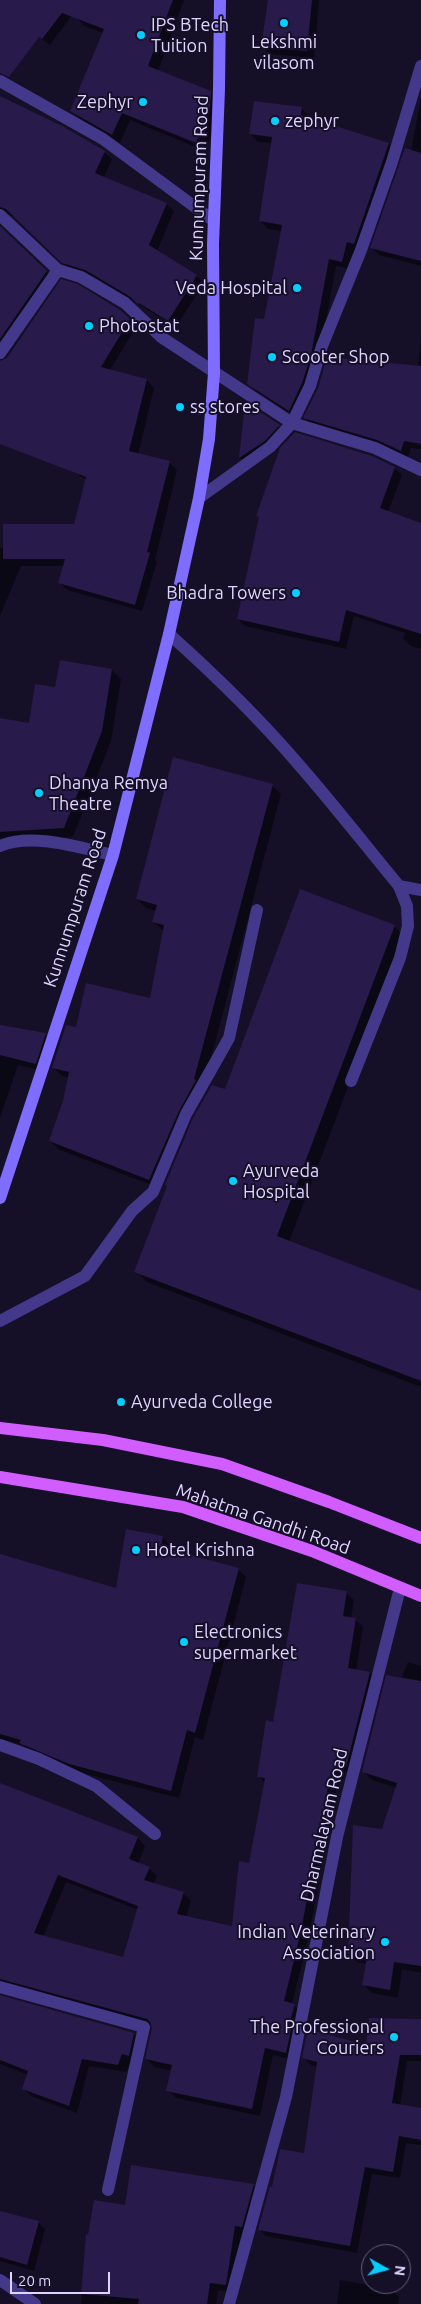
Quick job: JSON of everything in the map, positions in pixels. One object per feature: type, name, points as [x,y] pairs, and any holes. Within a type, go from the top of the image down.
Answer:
[{"type":"main road","name":"Kunnumpuram Road","points":[[0,1198],[113,855],[169,634],[199,498],[209,439],[214,373],[214,221],[220,89],[220,0]]},
{"type":"main road","name":"Mahatma Gandhi Road","points":[[0,1428],[102,1440],[222,1464],[329,1502],[421,1538]]},
{"type":"main road","name":"Mahatma Gandhi Road","points":[[0,1477],[183,1507],[312,1551],[421,1596]]},
{"type":"street","points":[[199,498],[270,447],[292,423],[310,386],[322,346],[361,250],[392,162],[421,66]]},
{"type":"street","points":[[0,81],[103,139],[214,221]]},
{"type":"street","points":[[0,215],[58,270],[81,277],[125,303],[161,337],[292,423],[375,448],[421,470]]},
{"type":"street","points":[[0,353],[58,270]]},
{"type":"street","points":[[169,634],[219,679],[300,766],[399,886],[408,906],[408,926],[400,958],[351,1081]]},
{"type":"street","points":[[0,846],[8,842],[47,841],[113,855]]},
{"type":"street","points":[[399,886],[421,890]]},
{"type":"street","points":[[0,1321],[85,1276],[132,1211],[153,1192],[186,1114],[229,1038],[257,910]]},
{"type":"street","name":"Dharmalayam Road","points":[[229,2304],[286,2097],[337,1837],[400,1588]]},
{"type":"street","points":[[0,1745],[39,1759],[96,1786],[155,1834]]},
{"type":"street","points":[[0,1987],[144,2027],[108,2190]]},
{"type":"street","points":[[0,2280],[35,2304]]},
{"type":"building","points":[[0,0],[173,0],[148,66],[211,91],[210,108],[196,143],[122,113],[112,135],[70,111],[104,29],[62,13],[42,39],[39,37],[9,77],[0,73]]},
{"type":"building","name":"Lekshmi vilasom","points":[[268,0],[312,0],[307,51],[261,47]]},
{"type":"building","points":[[0,96],[64,127],[105,151],[95,173],[167,203],[149,245],[197,275],[168,321],[85,270],[62,263],[6,209],[0,207]]},
{"type":"building","points":[[254,101],[302,107],[301,115],[389,143],[354,244],[347,242],[342,262],[329,259],[311,355],[302,383],[289,411],[247,384],[255,318],[264,319],[282,225],[259,221],[272,137],[249,134]]},
{"type":"building","points":[[405,148],[421,153],[421,261],[370,248]]},
{"type":"building","points":[[0,226],[47,271],[0,339]]},
{"type":"building","points":[[61,279],[78,284],[120,310],[130,319],[101,367],[147,379],[129,451],[170,461],[147,552],[150,553],[135,605],[58,583],[65,559],[3,559],[3,524],[74,524],[86,477],[0,444],[0,361],[7,358]]},
{"type":"building","points":[[327,357],[421,366],[421,444],[404,441],[401,451],[377,440],[303,418],[318,388]]},
{"type":"building","points":[[245,402],[280,425],[265,441],[239,458]]},
{"type":"building","points":[[295,432],[372,456],[395,467],[380,508],[421,523],[421,634],[346,610],[339,642],[237,619],[259,517],[256,516],[280,448]]},
{"type":"building","name":"Dhanya Remya Theatre","points":[[60,660],[112,669],[102,731],[64,828],[0,832],[0,718],[29,723],[35,684],[55,687]]},
{"type":"building","points":[[173,757],[273,784],[194,1079],[196,1080],[179,1111],[149,1180],[49,1141],[63,1100],[69,1072],[52,1068],[66,1025],[76,1027],[86,983],[150,998],[164,925],[152,922],[157,905],[136,899]]},
{"type":"building","name":"Ayurveda Hospital","points":[[300,889],[395,925],[277,1236],[421,1291],[421,1381],[134,1272],[167,1186],[165,1185],[193,1118],[212,1085],[225,1089]]},
{"type":"building","points":[[0,1025],[46,1033],[36,1064],[0,1055]]},
{"type":"building","points":[[126,1529],[163,1536],[161,1547],[239,1568],[195,1733],[187,1730],[171,1791],[69,1764],[19,1743],[21,1740],[0,1734],[0,1554],[116,1588]]},
{"type":"building","points":[[297,1583],[347,1591],[343,1616],[356,1618],[348,1668],[370,1672],[346,1767],[338,1764],[337,1771],[331,1771],[301,1931],[284,2001],[295,2004],[289,2024],[292,2025],[286,2053],[265,2048],[252,2109],[166,2091],[172,2065],[145,2059],[152,2028],[147,2019],[0,1979],[0,1783],[138,1837],[129,1859],[150,1867],[144,1880],[184,1892],[177,1914],[232,1926],[239,1861],[249,1863],[265,1778],[257,1777],[266,1720],[273,1722]],"holes":[[[58,1875],[138,1906],[123,1957],[34,1933]]]},
{"type":"building","points":[[386,1675],[421,1681],[421,1966],[394,1962],[390,1990],[362,1985],[367,1957],[348,1954],[353,1825],[382,1829],[397,1783],[362,1772]]},
{"type":"building","points":[[0,1995],[134,2033],[129,2056],[122,2054],[118,2065],[82,2059],[69,2106],[22,2089],[28,2071],[0,2060]]},
{"type":"building","points":[[369,2018],[421,2019],[421,2055],[400,2055],[392,2103],[421,2108],[421,2140],[399,2136],[393,2172],[365,2167],[350,2246],[258,2230],[270,2186],[272,2187],[280,2149],[304,2153],[317,2062],[302,2058],[308,2029],[366,2045]]},
{"type":"building","points":[[131,2165],[254,2184],[242,2227],[235,2226],[226,2285],[210,2283],[207,2304],[138,2304],[139,2299],[81,2294],[86,2234],[88,2235],[94,2200],[125,2205]]},
{"type":"building","points":[[0,2211],[39,2221],[27,2265],[0,2257]]},
{"type":"place","name":"Lekshmi vilasom","points":[[284,23]]},
{"type":"place","name":"IPS BTech Tuition","points":[[141,35]]},
{"type":"place","name":"Zephyr","points":[[143,102]]},
{"type":"place","name":"zephyr","points":[[275,121]]},
{"type":"place","name":"Veda Hospital","points":[[297,288]]},
{"type":"place","name":"Photostat","points":[[89,326]]},
{"type":"place","name":"Scooter Shop","points":[[272,357]]},
{"type":"place","name":"ss stores","points":[[180,407]]},
{"type":"place","name":"Bhadra Towers","points":[[296,593]]},
{"type":"place","name":"Dhanya Remya Theatre","points":[[39,793]]},
{"type":"place","name":"Ayurveda Hospital","points":[[233,1181]]},
{"type":"place","name":"Ayurveda College","points":[[121,1402]]},
{"type":"place","name":"Hotel Krishna","points":[[136,1550]]},
{"type":"place","name":"Electronics supermarket","points":[[184,1642]]},
{"type":"place","name":"Indian Veterinary Association","points":[[385,1942]]},
{"type":"place","name":"The Professional Couriers","points":[[394,2037]]}]
